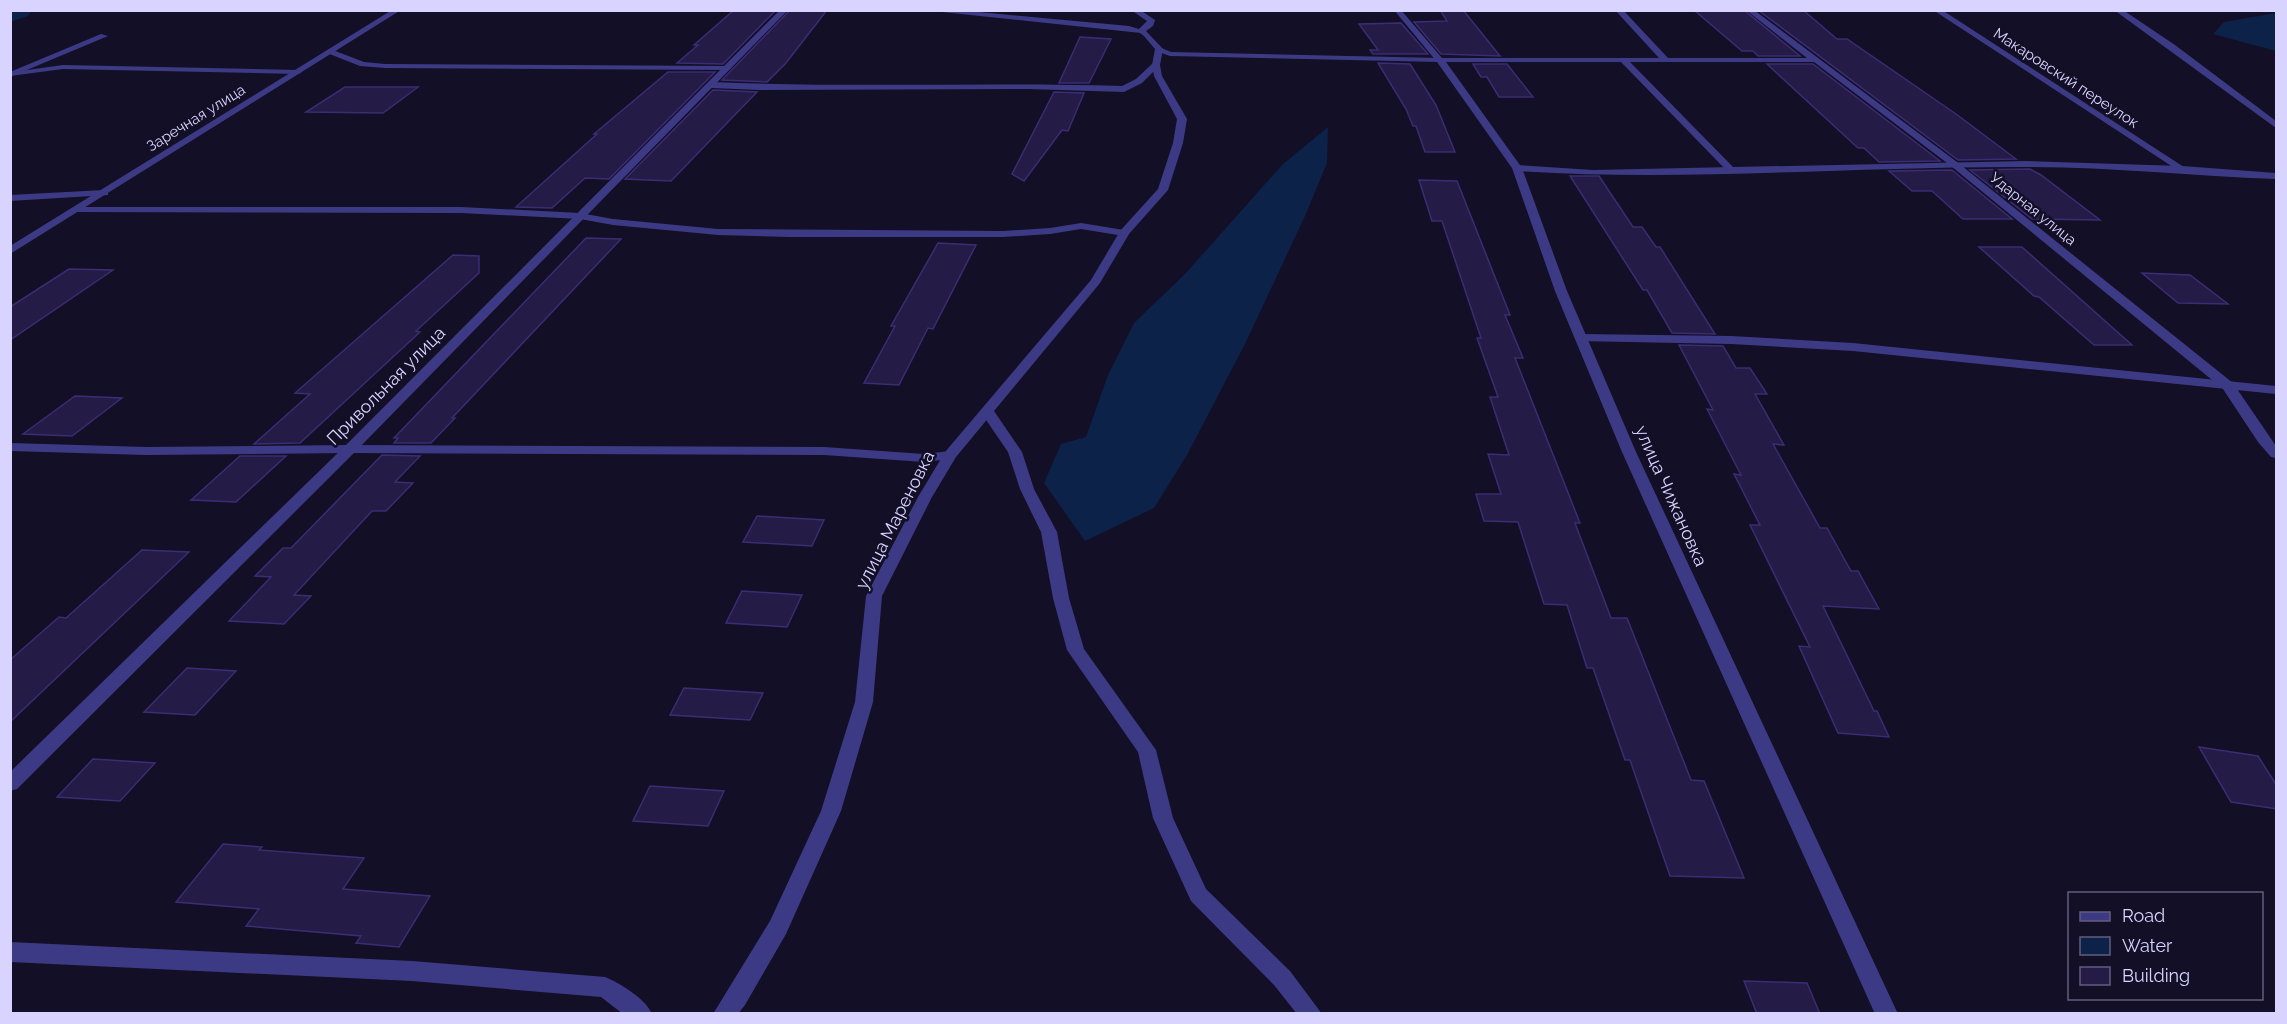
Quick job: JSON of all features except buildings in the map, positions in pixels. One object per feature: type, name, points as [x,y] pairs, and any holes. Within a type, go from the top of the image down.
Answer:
[{"type":"street","name":"Заречная улица","points":[[10,251],[398,10]]},
{"type":"street","name":"Привольная улица","points":[[10,784],[350,449],[785,10]]},
{"type":"street","points":[[926,10],[1129,28],[1147,34],[1159,49],[1170,54],[1440,60],[1814,60]]},
{"type":"street","points":[[1134,10],[1151,20],[1150,24],[1141,31]]},
{"type":"street","name":"улица Чижановка","points":[[1397,10],[1440,60],[1517,168],[1561,291],[1629,452],[1887,1014]]},
{"type":"street","points":[[1618,10],[1666,60]]},
{"type":"street","name":"Ударная улица","points":[[1749,10],[1954,164],[2228,386],[2263,439],[2277,454]]},
{"type":"street","name":"Макаровский переулок","points":[[1936,10],[2182,169]]},
{"type":"street","points":[[2117,10],[2172,47],[2277,125]]},
{"type":"street","points":[[12,75],[104,36]]},
{"type":"street","points":[[712,85],[760,87],[1028,86],[1124,89],[1139,81],[1156,65],[1159,49]]},
{"type":"street","points":[[330,51],[363,64],[385,66],[728,69]]},
{"type":"street","points":[[1623,60],[1731,170]]},
{"type":"street","name":"улица Мареновка","points":[[724,1014],[737,998],[778,927],[831,812],[864,702],[874,596],[925,497],[950,455],[1096,281],[1124,232],[1162,190],[1178,143],[1182,119],[1158,76],[1156,65]]},
{"type":"street","points":[[12,75],[63,67],[298,72]]},
{"type":"street","points":[[1517,168],[1593,173],[2027,164],[2182,169],[2277,176]]},
{"type":"street","points":[[10,198],[104,193]]},
{"type":"street","points":[[76,210],[461,210],[580,216],[613,222],[730,232],[1003,234],[1050,231],[1081,226],[1124,232]]},
{"type":"street","points":[[1581,338],[1731,340],[1853,347],[2277,390]]},
{"type":"street","points":[[987,411],[1015,452],[1027,489],[1049,532],[1061,598],[1076,650],[1147,750],[1163,818],[1198,895],[1282,978],[1311,1014]]},
{"type":"street","points":[[10,447],[146,451],[350,449],[824,452],[924,458],[950,455]]},
{"type":"street","points":[[10,952],[412,971],[605,987],[641,1014]]},
{"type":"water","points":[[2276,13],[2276,51],[2213,34],[2224,22]]},
{"type":"water","points":[[1328,127],[1327,163],[1305,216],[1245,344],[1187,455],[1154,508],[1085,541],[1044,483],[1061,444],[1086,437],[1108,375],[1134,323],[1185,274],[1282,165]]},
{"type":"waterway","points":[[10,13],[18,10]]}]
